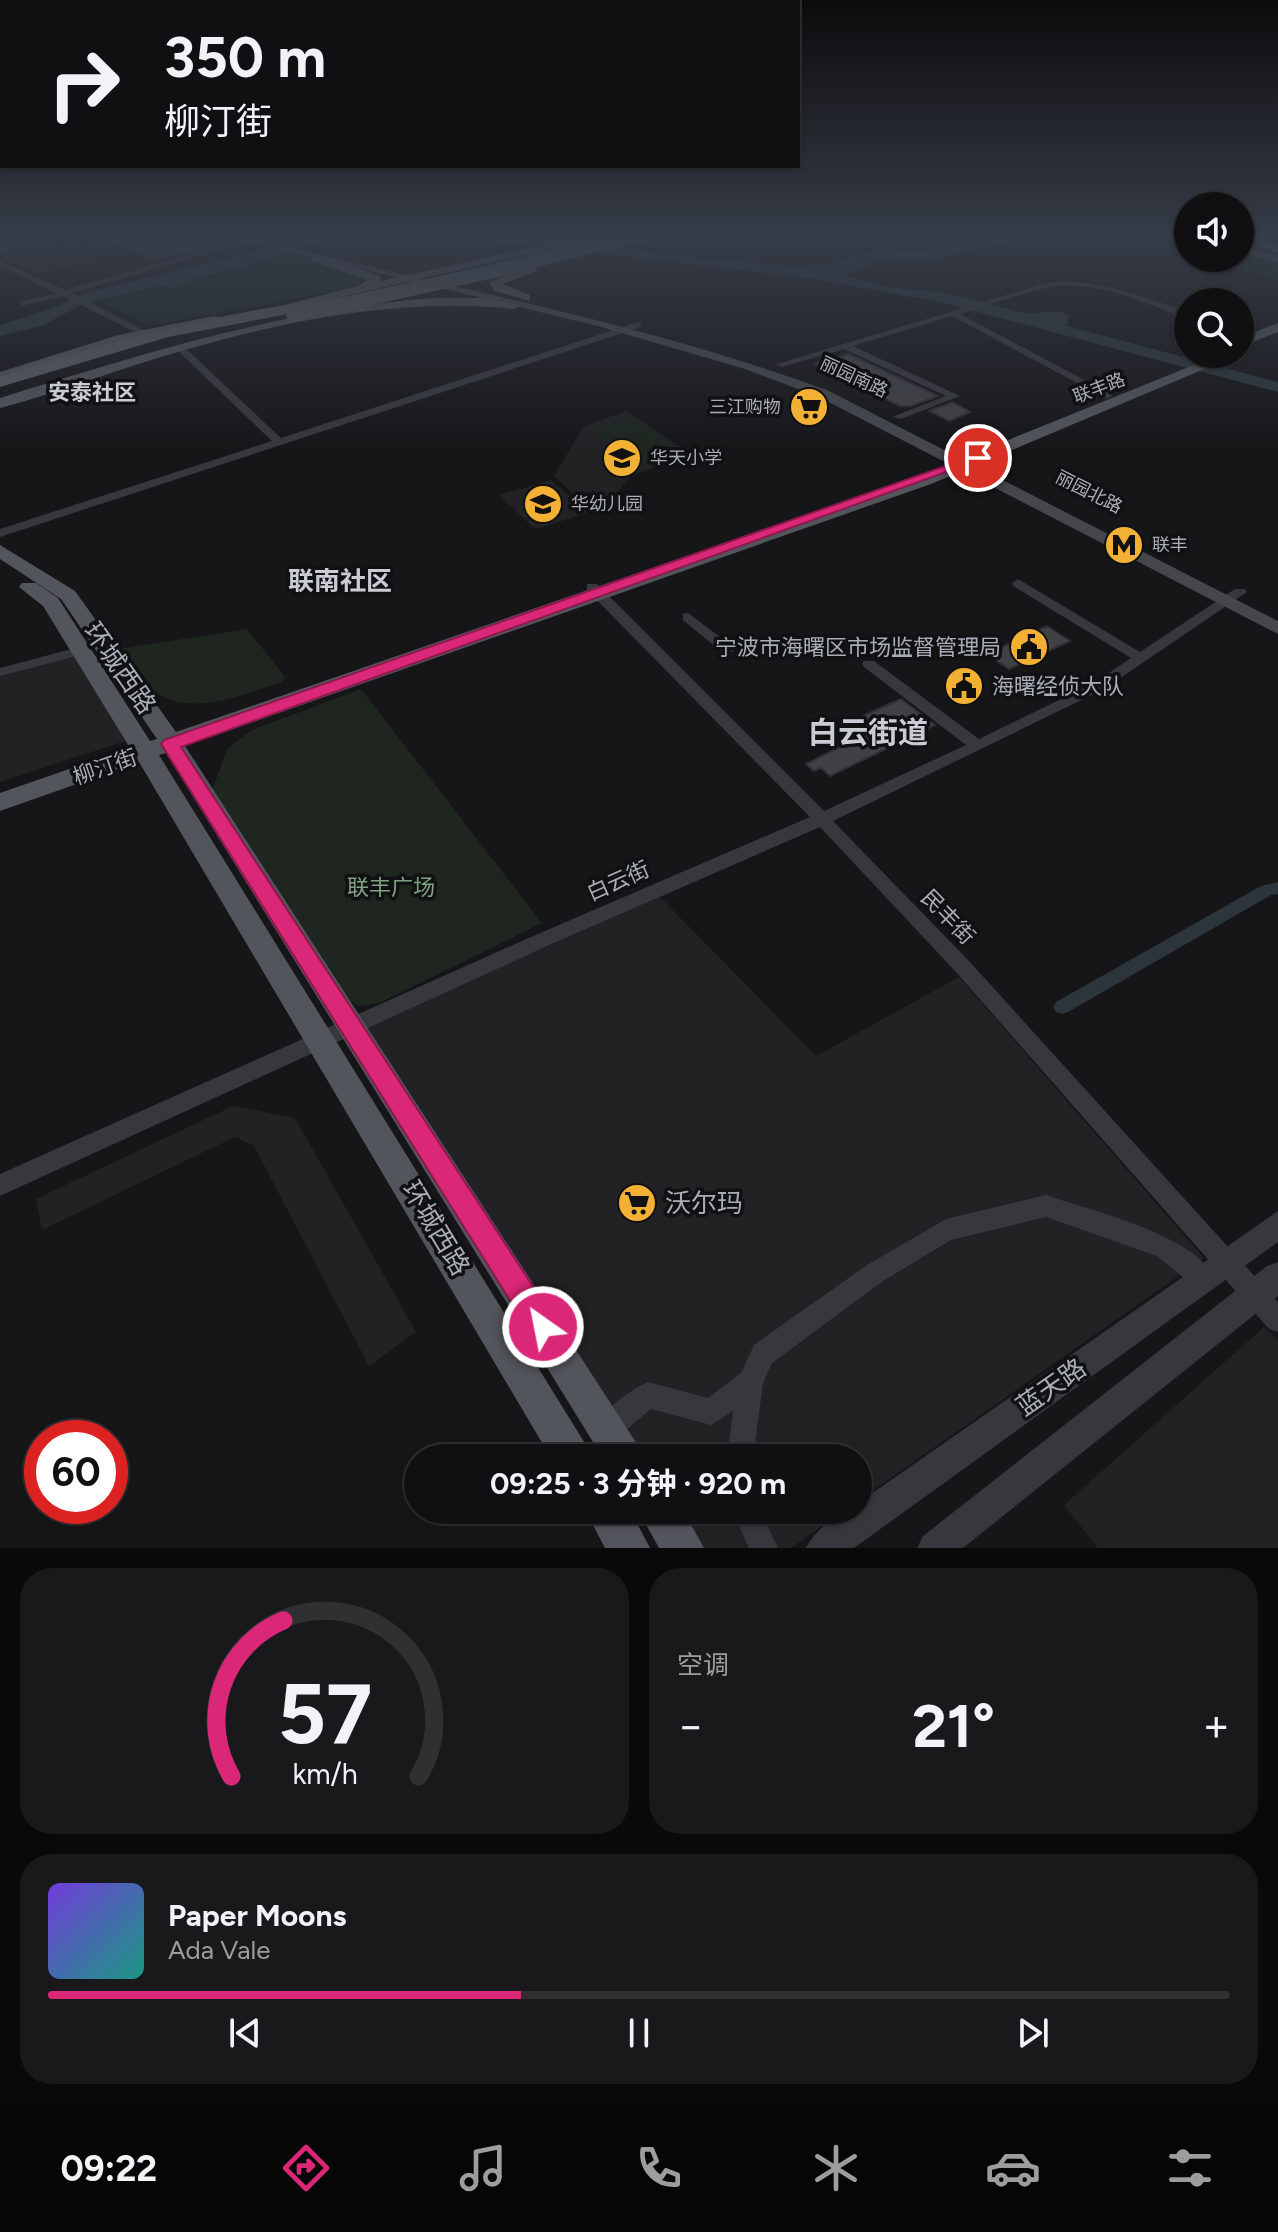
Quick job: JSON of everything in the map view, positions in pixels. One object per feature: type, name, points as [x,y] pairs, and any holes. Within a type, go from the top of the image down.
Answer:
[{"type":"highway","points":[[289,314],[309,307]]},
{"type":"highway","points":[[2,389],[160,343],[321,307]]},
{"type":"highway","points":[[2,389],[159,348],[250,330]]},
{"type":"main road","points":[[2,389],[143,333],[285,307]]},
{"type":"main road","points":[[2,389],[250,330],[289,314],[329,307]]},
{"type":"main road","points":[[289,314],[352,307]]},
{"type":"main road","name":"丽园南路","points":[[524,307],[714,352],[822,393],[965,459]]},
{"type":"main road","name":"丽园南路","points":[[562,307],[721,345],[782,364],[897,417],[965,459]]},
{"type":"main road","points":[[1254,335],[1278,327]]},
{"type":"main road","points":[[1254,345],[1278,336]]},
{"type":"main road","name":"联丰路","points":[[965,459],[1107,396],[1179,368]]},
{"type":"main road","name":"联丰路","points":[[965,459],[1201,368]]},
{"type":"main road","name":"柳汀街","points":[[0,802],[154,742],[594,592],[965,459]]},
{"type":"main road","name":"丽园北路","points":[[965,459],[1233,596],[1278,628]]},
{"type":"main road","name":"环城西路","points":[[0,551],[68,595],[323,1039],[566,1444]]},
{"type":"main road","name":"环城西路","points":[[0,569],[51,602],[83,650],[154,742],[351,1027],[617,1444]]},
{"type":"main road","name":"丽园北路","points":[[1233,596],[1278,611]]},
{"type":"main road","name":"柳汀街","points":[[0,785],[154,742]]},
{"type":"main road","points":[[614,1524],[629,1548]]},
{"type":"main road","points":[[668,1524],[683,1548]]},
{"type":"street","points":[[92,307],[143,333]]},
{"type":"street","points":[[782,364],[978,307]]},
{"type":"street","points":[[953,315],[1107,396]]},
{"type":"street","points":[[0,533],[638,325]]},
{"type":"street","points":[[179,347],[279,442]]},
{"type":"street","points":[[847,347],[955,396],[897,417]]},
{"type":"street","points":[[1018,583],[1140,658]]},
{"type":"street","name":"民丰街","points":[[594,592],[822,819],[962,966],[1214,1271],[1266,1286],[1278,1320]]},
{"type":"street","name":"白云街","points":[[0,1185],[822,819],[977,746],[1099,686],[1233,596]]},
{"type":"street","points":[[688,617],[727,649]]},
{"type":"street","points":[[0,672],[83,650]]},
{"type":"street","points":[[869,664],[977,746]]},
{"type":"street","points":[[742,1444],[750,1382],[763,1354],[875,1273],[946,1230],[1046,1206],[1164,1247],[1214,1271]]},
{"type":"street","name":"蓝天路","points":[[824,1548],[1278,1225]]},
{"type":"street","points":[[935,1548],[1266,1286]]},
{"type":"street","points":[[607,1429],[648,1395],[711,1412],[750,1382]]},
{"type":"street","points":[[753,1524],[764,1548]]},
{"type":"shaded area","points":[[76,307],[42,326],[0,336],[0,325],[51,309]]},
{"type":"shaded area","points":[[960,307],[1002,307],[1028,314],[1057,311],[1069,315],[1067,326],[1174,354],[1174,364]]},
{"type":"shaded area","points":[[1188,368],[1225,368],[1278,382],[1278,392]]},
{"type":"shaded area","name":"华天小学","points":[[627,411],[690,454],[633,475],[623,484],[609,508],[595,513],[554,476],[584,426]]},
{"type":"shaded area","name":"华幼儿园","points":[[551,480],[588,513],[535,529],[499,495]]},
{"type":"shaded area","points":[[79,653],[131,739],[0,782],[0,674]]},
{"type":"shaded area","points":[[660,897],[816,1056],[959,977],[1204,1258],[872,1491],[872,1444],[634,1444],[369,1036],[367,1025]]},
{"type":"shaded area","points":[[233,1106],[295,1118],[416,1332],[369,1366],[254,1146],[235,1137],[42,1230],[36,1199]]},
{"type":"shaded area","points":[[1264,1327],[1278,1341],[1278,1548],[1098,1548],[1064,1505]]},
{"type":"shaded area","points":[[686,1524],[825,1524],[791,1548],[701,1548]]},
{"type":"green space","points":[[112,307],[251,307],[163,324],[145,324]]},
{"type":"green space","points":[[630,417],[683,453],[640,466],[588,428]]},
{"type":"green space","points":[[247,629],[285,677],[282,682],[216,702],[182,702],[166,698],[146,685],[119,649]]},
{"type":"green space","name":"联丰广场","points":[[361,689],[542,923],[379,1003],[359,1006],[347,999],[212,791],[227,749],[252,730]]},
{"type":"building","points":[[848,354],[938,396],[911,406],[900,406],[815,364]]},
{"type":"building","points":[[953,402],[970,412],[949,421],[929,411]]},
{"type":"building","name":"宁波市海曙区市场监督管理局","points":[[1047,626],[1070,641],[1009,669],[987,654]]},
{"type":"building","points":[[901,699],[935,725],[926,729],[915,720],[884,735],[896,744],[830,776],[821,768],[814,771],[806,764],[864,735],[849,722]]},
{"type":"waterway","points":[[1062,1007],[1267,890],[1278,888]]},
{"type":"place","name":"三江购物","points":[[809,407]]},
{"type":"place","name":"华天小学","points":[[622,458]]},
{"type":"place","name":"华幼儿园","points":[[543,504]]},
{"type":"place","name":"联丰","points":[[1124,545]]},
{"type":"place","name":"宁波市海曙区市场监督管理局","points":[[1029,647]]},
{"type":"place","name":"海曙经侦大队","points":[[964,686]]},
{"type":"place","name":"沃尔玛","points":[[637,1203]]},
{"type":"district","name":"安泰社区","points":[[92,392]]},
{"type":"district","name":"联南社区","points":[[340,581]]},
{"type":"district","name":"白云街道","points":[[868,732]]},
{"type":"route","points":[[543,1327],[170,744],[925,480],[978,458]]}]
